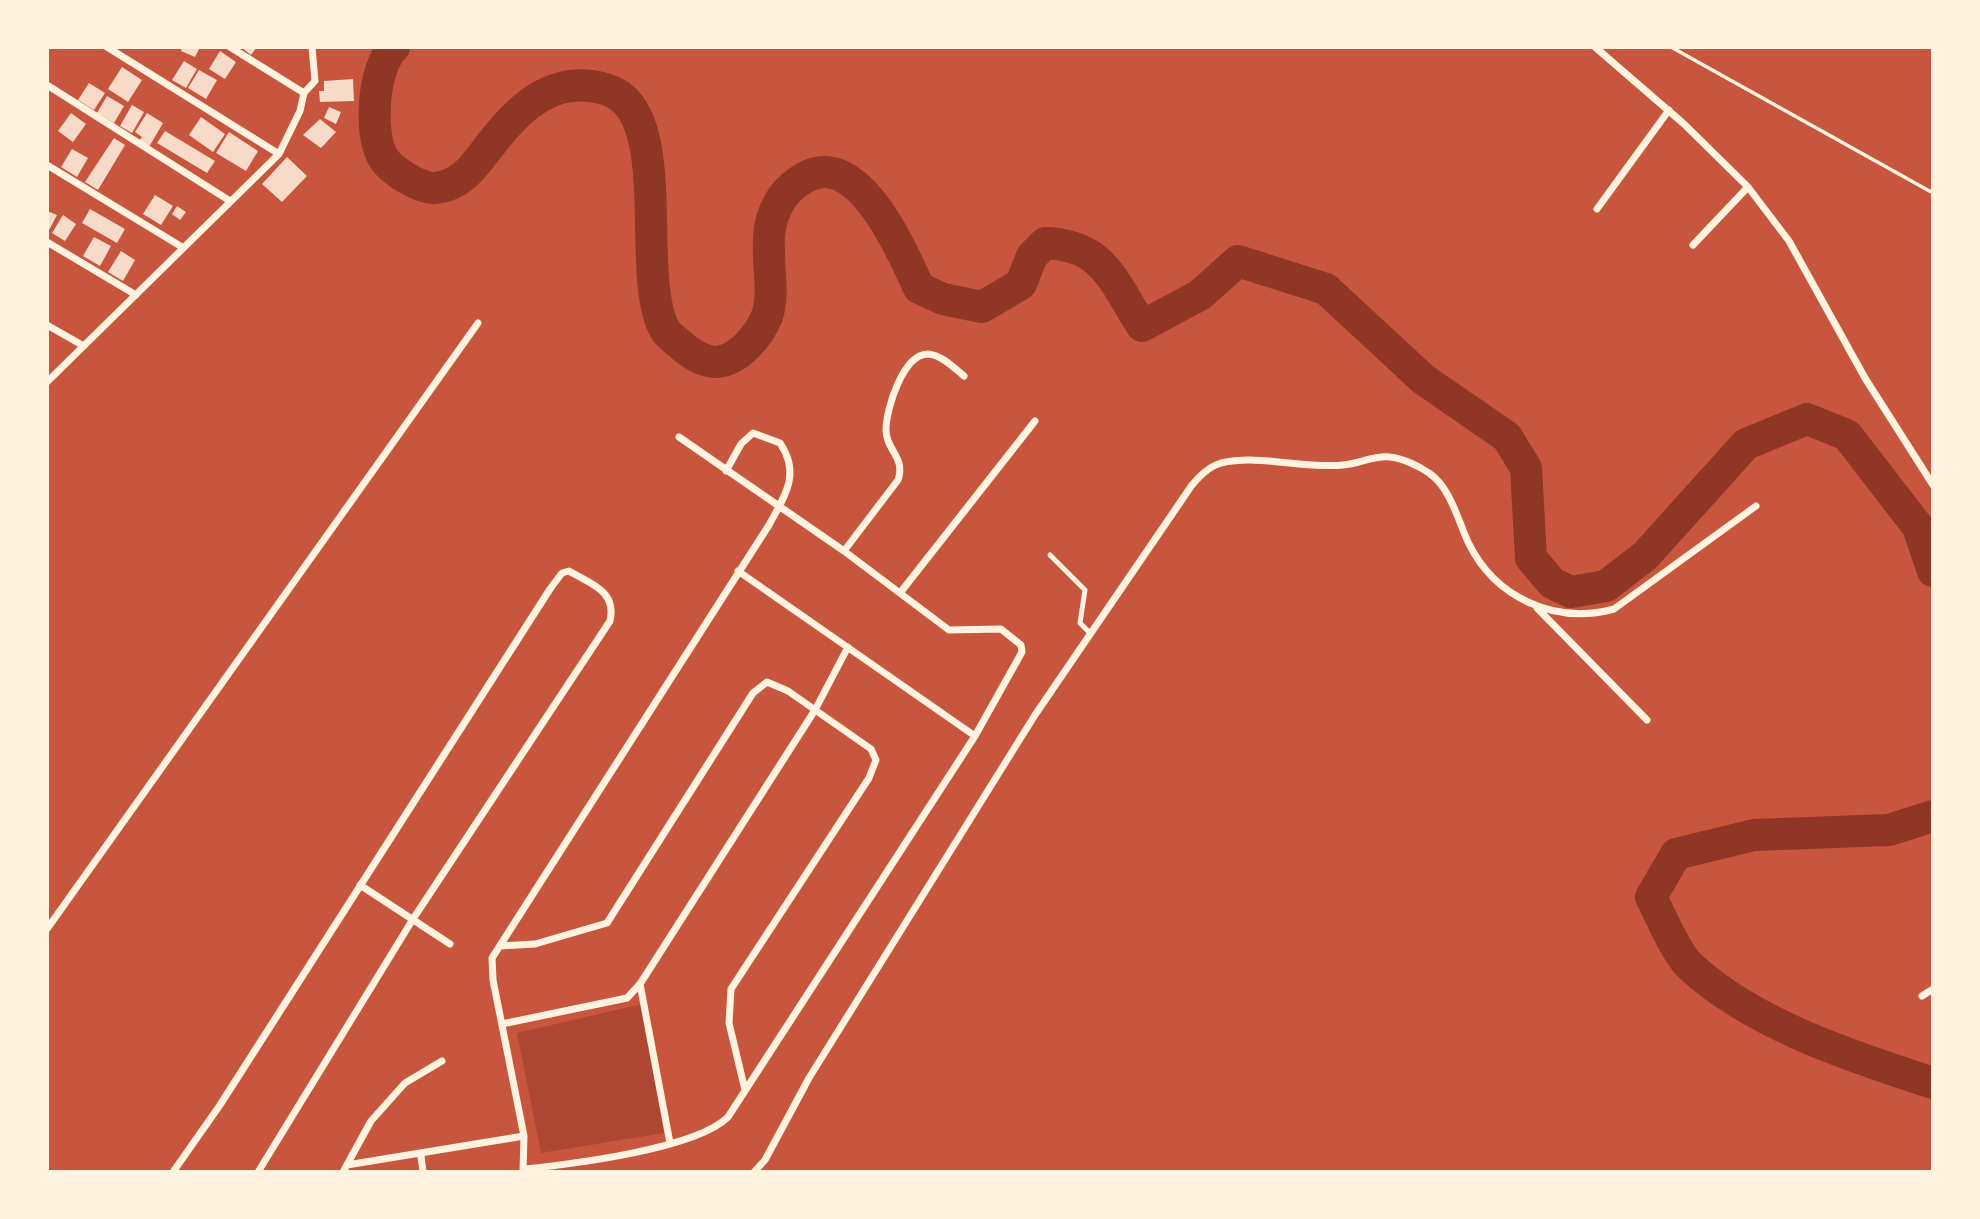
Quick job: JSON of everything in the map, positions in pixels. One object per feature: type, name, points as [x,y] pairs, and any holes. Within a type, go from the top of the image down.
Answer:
[{"type":"street","points":[[107,47],[279,153]]},
{"type":"street","points":[[230,47],[304,93]]},
{"type":"street","points":[[47,382],[279,153],[300,111],[304,93],[315,81],[312,47]]},
{"type":"street","points":[[1595,47],[1669,110],[1748,187],[1789,241],[1865,378],[1933,485]]},
{"type":"street","points":[[47,85],[230,201]]},
{"type":"street","points":[[1597,209],[1669,110]]},
{"type":"street","points":[[47,164],[182,247]]},
{"type":"street","points":[[1693,245],[1748,187]]},
{"type":"street","points":[[47,242],[136,295]]},
{"type":"street","points":[[47,929],[478,323]]},
{"type":"street","points":[[47,324],[82,345]]},
{"type":"street","points":[[844,551],[898,480],[901,471],[899,458],[888,444],[886,432],[894,393],[904,372],[914,358],[925,354],[946,361],[964,376]]},
{"type":"street","points":[[900,593],[1035,421]]},
{"type":"street","points":[[679,437],[726,471],[779,506],[844,551],[948,630],[1001,629],[1021,645],[1020,660],[975,736],[719,1126],[670,1143],[576,1168],[524,1170],[524,1136],[491,968],[492,958],[779,506],[793,474],[780,443],[753,433],[741,444],[726,471]]},
{"type":"street","points":[[754,1172],[765,1160],[809,1078],[972,813],[1090,633],[1192,485],[1206,470],[1221,463],[1253,461],[1342,466],[1391,457],[1431,474],[1444,489],[1479,561],[1495,579],[1536,608],[1647,720]]},
{"type":"street","points":[[1536,608],[1570,616],[1592,615],[1614,609],[1756,506]]},
{"type":"street","points":[[173,1172],[220,1105],[562,573],[569,570],[609,596],[612,604],[610,621],[413,919],[258,1172]]},
{"type":"street","points":[[738,571],[975,736]]},
{"type":"street","points":[[502,1024],[627,998],[640,984],[815,710],[848,647]]},
{"type":"street","points":[[500,946],[535,944],[607,922],[761,684],[767,682],[788,691],[870,749],[876,760],[875,767],[732,989],[729,1023],[745,1090]]},
{"type":"street","points":[[360,885],[450,944]]},
{"type":"street","points":[[640,984],[670,1143]]},
{"type":"street","points":[[1922,996],[1933,989]]},
{"type":"street","points":[[345,1169],[371,1121],[405,1083],[442,1061]]},
{"type":"street","points":[[345,1169],[524,1136]]},
{"type":"street","points":[[421,1156],[423,1172]]},
{"type":"lane","points":[[1050,555],[1085,590],[1080,622],[1090,633]]},
{"type":"path","points":[[1671,47],[1933,193]]},
{"type":"shaded area","points":[[642,1004],[664,1133],[541,1153],[517,1033]]},
{"type":"building","points":[[182,47],[200,47],[195,57],[181,51]]},
{"type":"building","points":[[241,47],[257,47],[251,55]]},
{"type":"building","points":[[220,51],[236,62],[225,79],[209,69]]},
{"type":"building","points":[[184,61],[197,69],[186,88],[172,80]]},
{"type":"building","points":[[122,67],[142,80],[128,102],[108,89]]},
{"type":"building","points":[[199,70],[217,80],[206,99],[188,88]]},
{"type":"building","points":[[353,79],[354,101],[320,102],[319,91],[324,91],[324,81]]},
{"type":"building","points":[[89,83],[105,93],[94,110],[78,100]]},
{"type":"building","points":[[107,96],[124,106],[114,123],[97,113]]},
{"type":"building","points":[[132,105],[144,112],[132,133],[120,126]]},
{"type":"building","points":[[329,107],[341,112],[336,124],[324,118]]},
{"type":"building","points":[[71,113],[86,124],[73,142],[58,131]]},
{"type":"building","points":[[147,113],[163,123],[149,147],[139,141],[142,137],[135,132]]},
{"type":"building","points":[[201,117],[225,134],[213,152],[189,135]]},
{"type":"building","points":[[320,119],[336,132],[321,148],[303,135]]},
{"type":"building","points":[[165,131],[215,161],[207,173],[157,143]]},
{"type":"building","points":[[229,132],[258,151],[246,171],[216,153]]},
{"type":"building","points":[[114,138],[125,145],[98,190],[85,182]]},
{"type":"building","points":[[72,149],[88,158],[77,177],[61,167]]},
{"type":"building","points":[[287,157],[307,176],[282,202],[262,184]]},
{"type":"building","points":[[155,195],[173,206],[161,225],[143,214]]},
{"type":"building","points":[[177,206],[186,212],[180,220],[172,214]]},
{"type":"building","points":[[90,209],[125,229],[117,243],[82,223]]},
{"type":"building","points":[[47,211],[57,215],[47,234]]},
{"type":"building","points":[[63,215],[76,224],[65,241],[52,233]]},
{"type":"building","points":[[94,237],[111,246],[100,266],[83,256]]},
{"type":"building","points":[[121,251],[135,260],[123,281],[108,272]]},
{"type":"waterway","points":[[394,47],[381,70],[377,85],[375,118],[379,148],[384,159],[394,169],[408,179],[430,188],[446,186],[461,178],[527,105],[556,89],[589,86],[608,90],[629,104],[641,129],[648,161],[656,305],[668,334],[688,351],[707,360],[716,362],[732,357],[747,346],[759,331],[770,305],[769,241],[773,216],[782,198],[793,185],[804,178],[824,172],[842,176],[860,189],[889,228],[919,288],[943,299],[982,307],[1021,284],[1032,256],[1045,243],[1065,245],[1094,259],[1114,281],[1142,326],[1200,295],[1238,261],[1326,289],[1423,379],[1507,437],[1526,468],[1531,558],[1552,583],[1571,592],[1606,586],[1645,556],[1746,444],[1807,419],[1847,435],[1918,527],[1933,571]]},
{"type":"waterway","points":[[1933,816],[1889,830],[1754,835],[1676,854],[1651,897],[1685,961],[1716,988],[1744,1006],[1806,1037],[1933,1083]]}]
